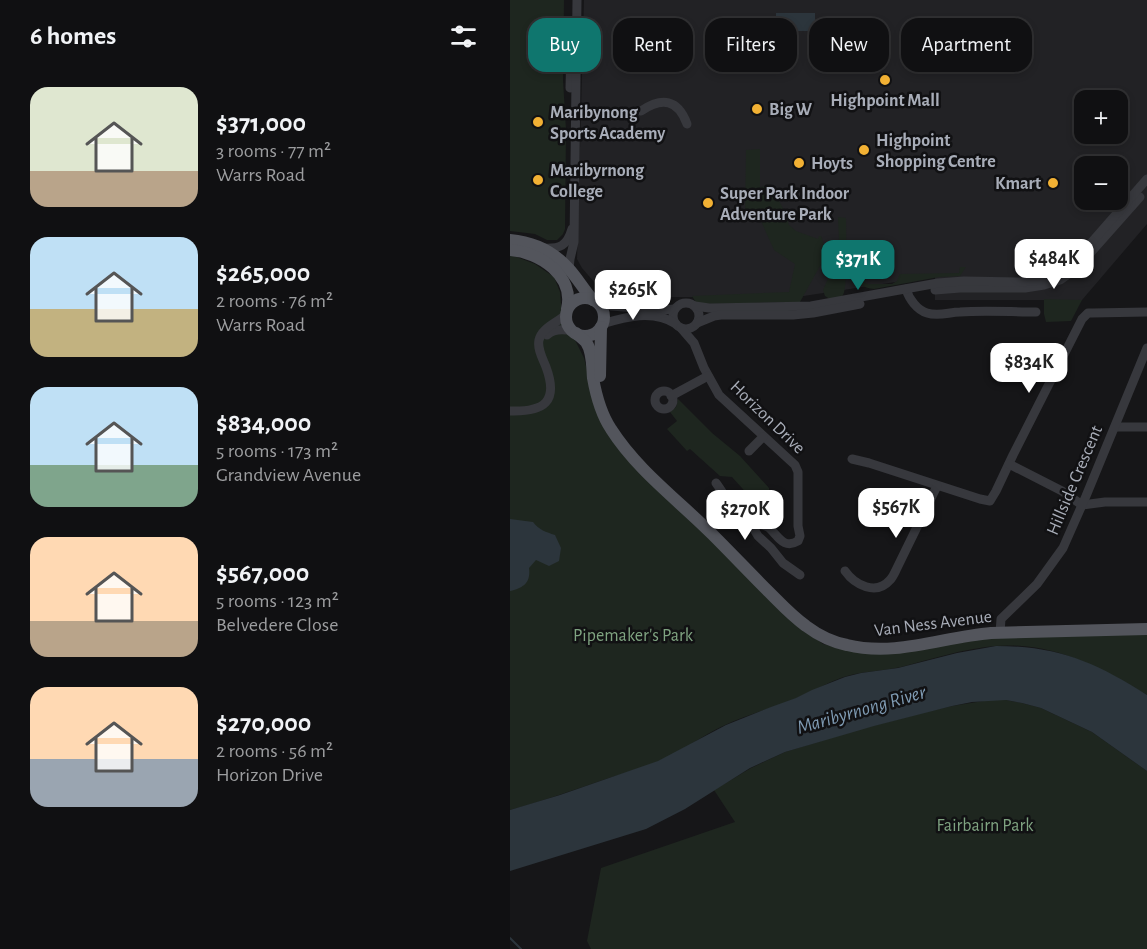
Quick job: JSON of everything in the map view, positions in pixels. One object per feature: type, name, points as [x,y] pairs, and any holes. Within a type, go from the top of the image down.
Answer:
[{"type":"main road","points":[[510,240],[540,248],[552,254],[569,269],[583,289],[600,305],[604,314],[598,331],[590,335],[580,335],[574,332],[568,325],[567,290],[556,271],[545,261],[523,252],[510,250]]},
{"type":"main road","points":[[567,313],[573,302],[578,299],[589,298],[595,301]]},
{"type":"main road","name":"Van Ness Avenue","points":[[601,326],[601,393],[606,411],[623,445]]},
{"type":"main road","name":"Van Ness Avenue","points":[[574,332],[587,344],[602,411],[612,432],[641,466],[711,532],[790,614],[823,637],[860,648],[890,649],[973,634],[1147,629]]},
{"type":"street","points":[[572,0],[570,104],[575,135]]},
{"type":"street","points":[[569,269],[574,242],[575,135],[580,42],[577,0]]},
{"type":"street","points":[[641,111],[657,103],[668,102],[680,110],[687,124]]},
{"type":"street","points":[[601,326],[644,315],[664,318],[679,327],[689,328],[711,317],[721,315],[813,313],[949,282],[1041,280],[1056,274],[1077,259],[1147,179]]},
{"type":"street","points":[[679,327],[673,318],[674,309],[686,302],[709,308],[812,306],[951,288],[1035,287],[1060,280],[1077,268],[1147,189]]},
{"type":"street","points":[[540,248],[556,248],[565,243],[574,224]]},
{"type":"street","points":[[907,292],[919,309],[930,314],[1036,312]]},
{"type":"street","points":[[595,301],[611,306],[674,309]]},
{"type":"street","points":[[695,306],[699,315],[696,324]]},
{"type":"street","points":[[852,459],[990,501],[1082,318],[1088,313],[1147,312]]},
{"type":"street","points":[[510,411],[530,411],[548,400],[550,382],[539,343],[542,334],[567,313]]},
{"type":"street","name":"Horizon Drive","points":[[696,324],[700,353],[708,376]]},
{"type":"street","name":"Horizon Drive","points":[[679,327],[694,343],[719,395],[792,461],[797,469],[800,538],[795,543],[785,543],[767,527],[744,520],[716,483]]},
{"type":"street","points":[[542,355],[542,345],[550,332],[558,330],[574,332]]},
{"type":"street","name":"Hillside Crescent","points":[[1003,632],[1010,611],[1037,584],[1059,554],[1147,348]]},
{"type":"street","name":"Horizon Drive","points":[[671,396],[708,376]]},
{"type":"street","points":[[1115,427],[1147,427]]},
{"type":"street","points":[[749,452],[763,437]]},
{"type":"street","points":[[1009,464],[1084,500],[1147,502]]},
{"type":"street","points":[[845,571],[854,581],[864,587],[876,587],[887,583],[897,568],[937,486]]},
{"type":"street","name":"Horizon Drive","points":[[753,524],[757,534],[783,562],[800,575]]},
{"type":"shaded area","name":"Highpoint Shopping Centre","points":[[584,0],[1147,0],[1147,224],[1082,300],[935,300],[935,276],[797,297],[607,297],[577,259],[582,72],[601,72],[601,18],[584,18]]},
{"type":"green space","name":"Maribynong Sports Academy","points":[[510,0],[564,0],[564,18],[528,18],[528,72],[563,72],[566,130],[565,229],[557,240],[547,240],[535,234],[510,231]]},
{"type":"green space","points":[[760,149],[760,187],[771,186],[785,212],[789,225],[796,231],[818,239],[821,236],[825,247],[825,257],[800,302],[697,304],[692,296],[789,292],[795,264],[774,250],[761,221],[754,221],[745,214],[746,150]]},
{"type":"green space","points":[[838,217],[846,218],[846,282],[843,295],[830,299],[825,296],[823,290],[832,266],[833,254],[830,240],[839,240]]},
{"type":"green space","name":"Pipemaker's Park","points":[[510,256],[535,264],[554,277],[560,292],[563,326],[575,340],[584,358],[597,411],[731,559],[789,619],[823,644],[854,652],[990,636],[1147,634],[1147,695],[1093,666],[1055,652],[1015,646],[971,649],[901,667],[841,678],[797,698],[725,725],[657,762],[510,810]]},
{"type":"green space","points":[[960,267],[966,267],[960,276],[939,277],[874,289],[861,284],[854,273],[858,273],[861,281],[868,284],[892,284],[897,281],[900,274],[959,273]]},
{"type":"green space","points":[[1044,299],[1082,300],[1071,321],[1046,322]]},
{"type":"green space","points":[[678,399],[712,433],[740,456],[769,488],[770,521],[732,477],[720,476],[690,449],[687,451],[667,429],[677,421],[670,412],[676,407]]},
{"type":"green space","name":"Fairbairn Park","points":[[990,700],[1006,700],[1041,708],[1092,732],[1147,771],[1147,949],[591,949],[587,941],[601,868],[735,822],[714,790],[751,768],[785,752],[930,711]]},
{"type":"water","points":[[776,13],[815,13],[815,18],[809,18],[809,31],[797,31],[797,18],[776,18]]},
{"type":"water","points":[[510,519],[533,522],[540,529],[555,535],[561,548],[559,561],[549,566],[536,560],[529,568],[528,581],[510,591]]},
{"type":"water","name":"Maribyrnong River","points":[[996,646],[1038,649],[1075,658],[1110,673],[1147,695],[1147,771],[1092,732],[1041,708],[1006,700],[972,702],[874,726],[785,752],[750,768],[685,809],[646,829],[510,871],[510,810],[658,761],[726,725],[845,677],[898,668]]},
{"type":"waterway","points":[[510,938],[521,949]]},
{"type":"place","name":"Highpoint Mall","points":[[885,80]]},
{"type":"place","name":"Big W","points":[[757,109]]},
{"type":"place","name":"Maribynong Sports Academy","points":[[538,122]]},
{"type":"place","name":"Highpoint Shopping Centre","points":[[864,150]]},
{"type":"place","name":"Hoyts","points":[[799,163]]},
{"type":"place","name":"Maribyrnong College","points":[[538,180]]},
{"type":"place","name":"Kmart","points":[[1053,183]]},
{"type":"place","name":"Super Park Indoor Adventure Park","points":[[708,203]]}]
